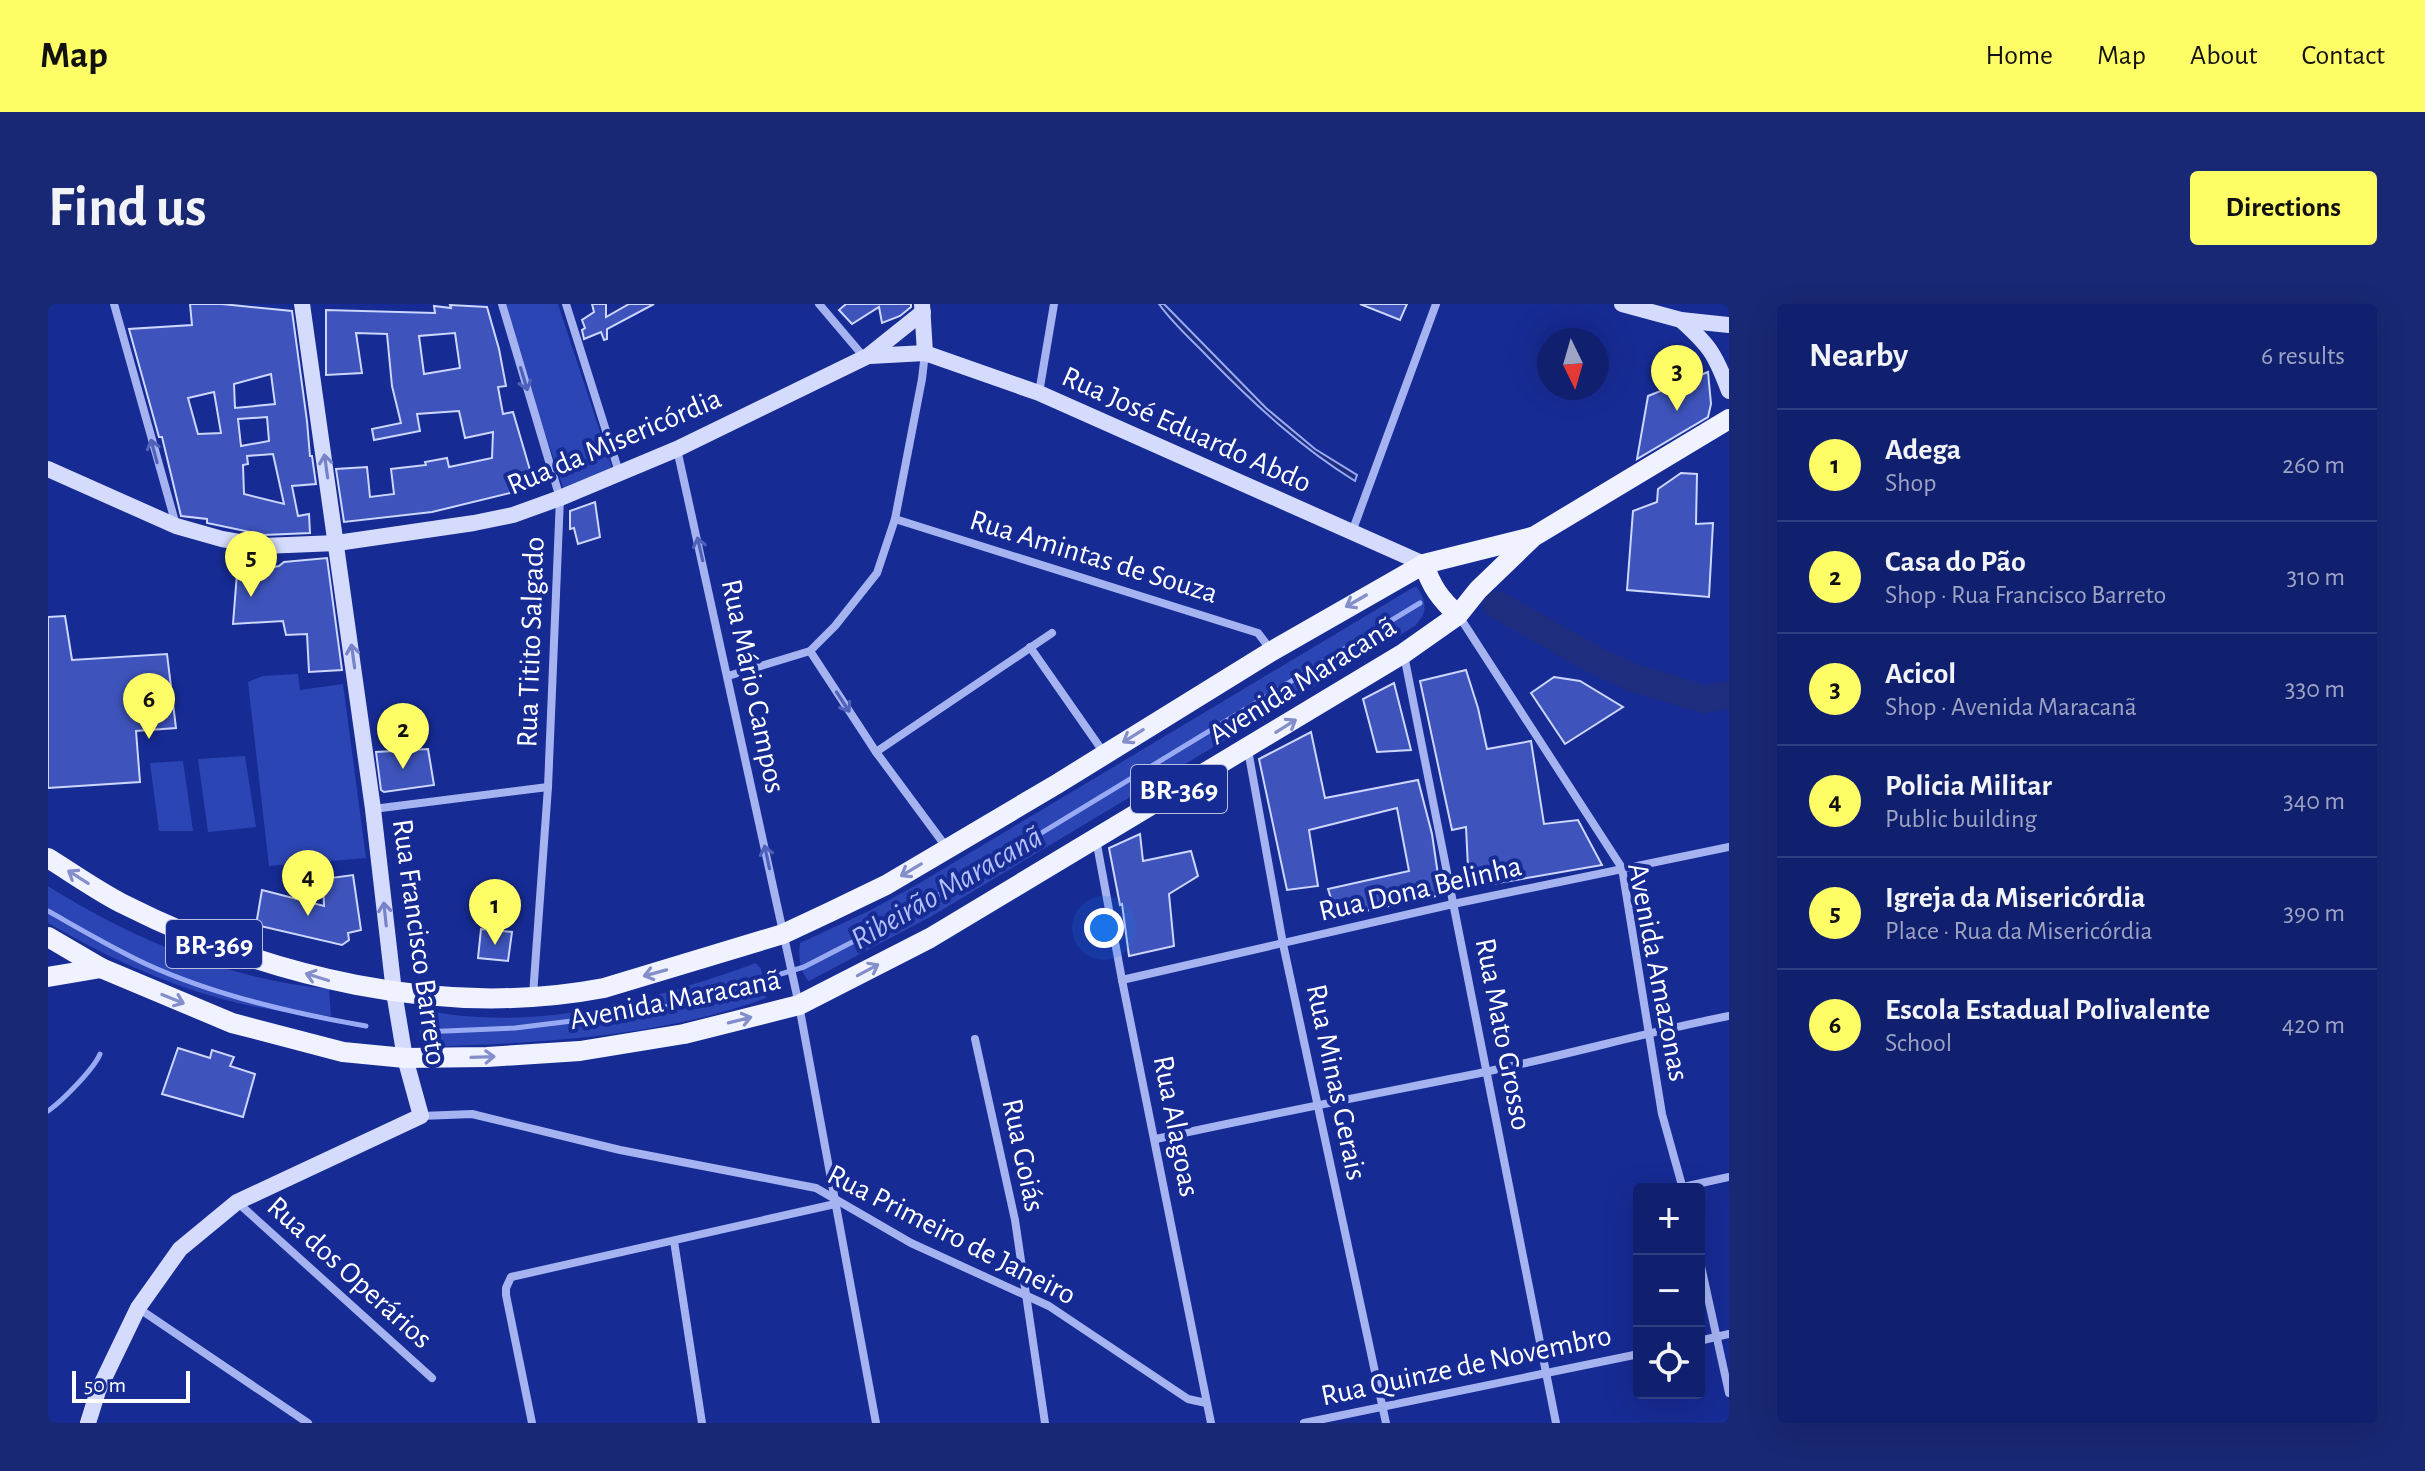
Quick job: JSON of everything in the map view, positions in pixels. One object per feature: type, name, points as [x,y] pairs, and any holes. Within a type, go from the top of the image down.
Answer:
[{"type":"main road","name":"Avenida Maracanã","points":[[48,937],[101,968],[232,1023],[343,1052],[405,1058],[535,1054],[636,1044],[797,999],[930,938],[1404,653],[1458,615],[1478,590],[1533,537],[1729,419]]},
{"type":"main road","name":"Avenida Maracanã","points":[[48,858],[118,902],[203,940],[335,982],[426,995],[533,996],[574,994],[604,988],[786,943],[1272,651],[1424,564],[1533,537]]},
{"type":"main road","points":[[1459,556],[1471,569],[1478,590]]},
{"type":"main road","points":[[1424,564],[1430,584],[1458,615]]},
{"type":"main road","points":[[48,977],[101,968]]},
{"type":"street","points":[[114,304],[176,526]]},
{"type":"street","name":"Rua Francisco Barreto","points":[[302,304],[373,809],[394,992],[405,1058],[421,1116]]},
{"type":"street","name":"Rua Titito Salgado","points":[[502,304],[560,498],[548,787],[533,996]]},
{"type":"street","points":[[566,304],[620,473]]},
{"type":"street","points":[[819,304],[866,357]]},
{"type":"street","points":[[1039,393],[1054,304]]},
{"type":"street","points":[[1352,533],[1436,304]]},
{"type":"street","points":[[1622,304],[1681,320],[1729,325]]},
{"type":"street","name":"Rua da Misericórdia","points":[[48,469],[176,526],[263,546],[337,543],[474,523],[513,515],[560,498],[677,449],[866,357],[922,308]]},
{"type":"street","name":"Rua da Misericórdia","points":[[866,357],[925,353],[922,308]]},
{"type":"street","points":[[1681,320],[1707,343],[1729,391]]},
{"type":"street","points":[[728,676],[810,651],[835,626],[877,573],[895,519],[925,353]]},
{"type":"street","name":"Rua José Eduardo Abdo","points":[[925,353],[1039,393],[1424,564]]},
{"type":"street","name":"Rua Mário Campos","points":[[677,449],[786,943],[876,1423]]},
{"type":"street","name":"Rua Amintas de Souza","points":[[895,519],[1258,633],[1272,651]]},
{"type":"street","name":"Avenida Amazonas","points":[[1458,615],[1622,868],[1662,1114],[1682,1183]]},
{"type":"street","points":[[876,752],[1052,633]]},
{"type":"street","points":[[1030,647],[1104,754]]},
{"type":"street","points":[[810,651],[876,752],[947,849]]},
{"type":"street","name":"Rua Mato Grosso","points":[[1404,653],[1556,1423]]},
{"type":"street","name":"Rua Minas Gerais","points":[[1248,749],[1283,944],[1386,1423]]},
{"type":"street","points":[[373,809],[548,787]]},
{"type":"street","name":"Rua Alagoas","points":[[1096,838],[1211,1423]]},
{"type":"street","name":"Rua Dona Belinha","points":[[1122,980],[1453,904],[1729,847]]},
{"type":"street","points":[[1156,1139],[1487,1071],[1729,1016]]},
{"type":"street","name":"Rua Goiás","points":[[975,1039],[1015,1220],[1045,1423]]},
{"type":"street","name":"Rua Primeiro de Janeiro","points":[[421,1116],[472,1114],[620,1150],[816,1188],[911,1243],[1049,1306],[1188,1399],[1206,1403]]},
{"type":"street","points":[[88,1423],[98,1391],[138,1308],[180,1249],[237,1202],[421,1116]]},
{"type":"street","points":[[1704,1183],[1729,1177]]},
{"type":"street","points":[[532,1423],[506,1295],[511,1277],[835,1201]]},
{"type":"street","name":"Rua dos Operários","points":[[237,1202],[432,1378]]},
{"type":"street","points":[[674,1241],[702,1423]]},
{"type":"street","points":[[1705,1284],[1729,1393]]},
{"type":"street","points":[[138,1308],[308,1423]]},
{"type":"street","points":[[1705,1340],[1729,1334]]},
{"type":"street","name":"Rua Quinze de Novembro","points":[[1304,1423],[1633,1355]]},
{"type":"street","points":[[290,1423],[294,1413]]},
{"type":"shaded area","points":[[506,304],[558,304],[613,471],[564,490],[517,348]]},
{"type":"shaded area","points":[[1159,304],[1164,304],[1266,408],[1315,449],[1357,475],[1355,481],[1315,454],[1260,408]]},
{"type":"shaded area","points":[[1417,587],[1425,607],[1415,626],[932,916],[809,981],[806,978],[800,964],[800,943],[918,884]]},
{"type":"shaded area","points":[[298,674],[300,690],[343,684],[366,858],[269,866],[248,682],[263,676]]},
{"type":"shaded area","points":[[245,756],[256,827],[208,832],[198,759]]},
{"type":"shaded area","points":[[183,761],[193,831],[159,831],[150,763]]},
{"type":"shaded area","points":[[48,886],[113,923],[183,954],[255,977],[329,989],[331,1016],[256,1007],[149,974],[48,923]]},
{"type":"shaded area","points":[[756,963],[761,969],[766,998],[683,1022],[597,1036],[424,1047],[420,1009],[462,1016],[505,1018],[591,1010],[675,990]]},
{"type":"building","points":[[190,304],[292,311],[316,484],[292,486],[298,516],[309,514],[310,533],[264,535],[207,523],[207,519],[181,516],[162,437],[159,437],[129,329],[192,325]],"holes":[[[271,374],[275,404],[235,408],[234,384]],[[214,392],[221,433],[198,434],[188,398]],[[267,417],[269,441],[241,446],[238,419]],[[273,454],[284,504],[244,494],[243,465],[248,464],[247,456]]]},
{"type":"building","points":[[592,304],[606,304],[606,317],[629,304],[654,304],[607,329],[607,339],[604,340],[601,332],[584,339],[582,320],[594,312]]},
{"type":"building","points":[[846,304],[911,304],[911,307],[900,316],[882,323],[879,307],[852,324],[839,310]]},
{"type":"building","points":[[1360,304],[1407,304],[1400,320]]},
{"type":"building","points":[[450,305],[487,307],[506,386],[498,387],[503,414],[513,412],[535,487],[432,512],[344,522],[336,469],[367,467],[370,497],[394,494],[391,469],[426,465],[425,462],[447,458],[449,467],[492,458],[493,432],[465,438],[459,411],[417,414],[420,431],[374,440],[372,429],[401,423],[392,386],[387,334],[356,333],[362,373],[326,375],[326,310],[435,313],[434,306],[451,308]],"holes":[[[455,333],[460,368],[424,374],[419,336]]]},
{"type":"building","points":[[1708,372],[1711,404],[1708,417],[1637,459],[1648,396]]},
{"type":"building","points":[[1681,473],[1697,474],[1696,524],[1713,523],[1709,597],[1627,590],[1633,511],[1657,502],[1658,489]]},
{"type":"building","points":[[595,502],[600,537],[578,544],[574,528],[570,529],[570,511]]},
{"type":"building","points":[[327,558],[342,670],[309,672],[307,634],[286,635],[283,621],[233,624],[237,573],[279,566],[284,562]]},
{"type":"building","points":[[65,616],[72,660],[167,654],[176,728],[136,731],[140,782],[48,788],[48,617]]},
{"type":"building","points":[[1466,670],[1487,749],[1531,741],[1544,824],[1578,820],[1602,865],[1469,888],[1466,827],[1452,830],[1420,681]]},
{"type":"building","points":[[1554,677],[1580,681],[1623,707],[1565,744],[1531,693]]},
{"type":"building","points":[[1394,683],[1411,750],[1377,752],[1363,699]]},
{"type":"building","points":[[1311,732],[1325,798],[1418,780],[1432,834],[1441,895],[1337,917],[1328,889],[1409,871],[1397,808],[1309,830],[1318,886],[1287,890],[1259,759]]},
{"type":"building","points":[[428,749],[434,785],[381,790],[376,752]]},
{"type":"building","points":[[1140,834],[1143,861],[1191,851],[1198,876],[1169,894],[1174,946],[1129,956],[1122,904],[1109,848]]},
{"type":"building","points":[[353,875],[361,930],[348,933],[349,940],[342,945],[256,925],[262,890],[324,906],[323,879]]},
{"type":"building","points":[[481,929],[512,932],[508,961],[478,958]]},
{"type":"building","points":[[178,1048],[210,1058],[212,1050],[234,1057],[230,1066],[255,1074],[243,1117],[162,1094]]},
{"type":"waterway","name":"Ribeirão Maracanã","points":[[422,1032],[515,1028],[671,1006],[804,967],[964,880],[1420,603]]},
{"type":"waterway","name":"Ribeirão Maracanã","points":[[1497,605],[1634,678],[1704,699],[1729,695]]},
{"type":"waterway","name":"Ribeirão Maracanã","points":[[48,911],[133,958],[198,985],[283,1009],[366,1026]]},
{"type":"waterway","points":[[48,1111],[77,1085],[100,1054]]},
{"type":"place","name":"Acicol","points":[[1677,411]]},
{"type":"place","name":"Igreja da Misericórdia","points":[[251,597]]},
{"type":"place","name":"Escola Estadual Polivalente","points":[[149,739]]},
{"type":"place","name":"Casa do Pão","points":[[403,769]]},
{"type":"place","name":"Policia Militar","points":[[308,916]]},
{"type":"place","name":"Adega","points":[[495,945]]}]
